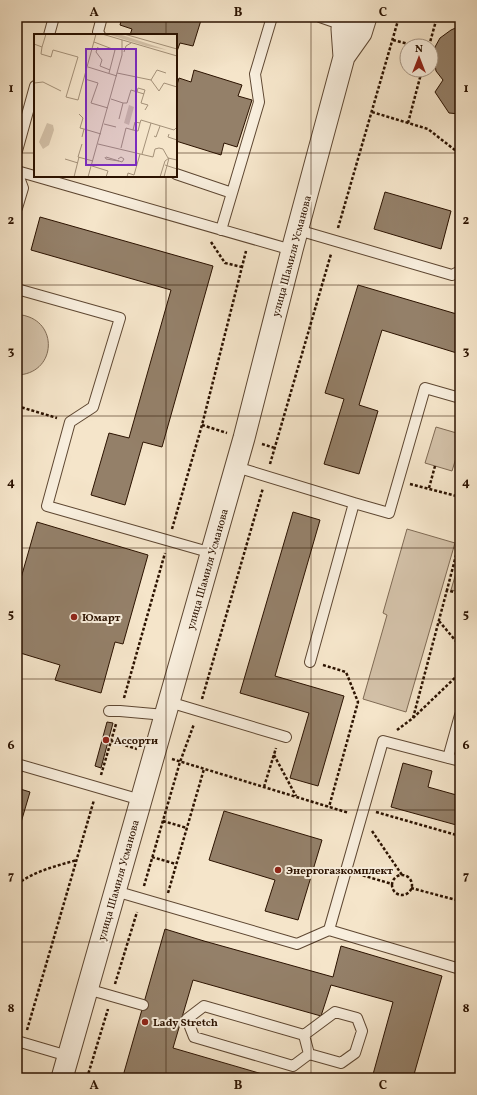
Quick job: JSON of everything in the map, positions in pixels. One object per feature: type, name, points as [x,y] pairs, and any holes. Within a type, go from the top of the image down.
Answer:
[{"type":"street","name":"улица Шамиля Усманова","points":[[344,57],[361,33],[366,17]]},
{"type":"street","name":"улица Шамиля Усманова","points":[[62,1078],[244,438],[292,250],[344,57],[342,29],[344,21]]},
{"type":"lane","points":[[49,34],[54,17]]},
{"type":"lane","points":[[99,34],[98,32],[102,17]]},
{"type":"lane","points":[[221,230],[259,102],[255,74],[272,17]]},
{"type":"lane","points":[[320,17],[344,21]]},
{"type":"lane","points":[[17,151],[34,90]]},
{"type":"lane","points":[[17,171],[23,188],[17,208]]},
{"type":"lane","points":[[17,171],[34,176]]},
{"type":"lane","points":[[177,174],[232,193]]},
{"type":"lane","points":[[38,177],[292,250]]},
{"type":"lane","points":[[298,230],[452,275],[460,271]]},
{"type":"lane","points":[[17,289],[120,318],[93,407],[70,422],[47,506],[212,553]]},
{"type":"lane","points":[[236,467],[389,513],[425,388],[460,398]]},
{"type":"lane","points":[[310,662],[354,503]]},
{"type":"lane","points":[[109,712],[167,708],[199,711],[283,736]]},
{"type":"lane","points":[[448,758],[460,715]]},
{"type":"lane","points":[[329,930],[383,741],[460,761]]},
{"type":"lane","points":[[17,764],[141,800]]},
{"type":"lane","points":[[115,891],[297,944],[329,930],[460,969]]},
{"type":"lane","points":[[87,989],[143,1005]]},
{"type":"lane","points":[[304,1035],[204,1006],[185,1018],[194,1037],[293,1066],[309,1054]]},
{"type":"lane","points":[[304,1035],[335,1012],[357,1018],[362,1031],[355,1053],[341,1063],[309,1054]]},
{"type":"lane","points":[[304,1035],[309,1054]]},
{"type":"lane","points":[[20,1042],[68,1056]]},
{"type":"path","points":[[87,1078],[180,762],[199,711],[400,17]]},
{"type":"path","points":[[431,38],[437,17]]},
{"type":"path","points":[[393,40],[399,42]]},
{"type":"path","points":[[408,123],[420,78]]},
{"type":"path","points":[[372,112],[428,129],[460,154]]},
{"type":"path","points":[[200,223],[224,263],[242,267]]},
{"type":"path","points":[[17,1065],[20,1042],[98,787],[202,425],[250,238]]},
{"type":"path","points":[[17,406],[70,422]]},
{"type":"path","points":[[202,425],[224,432]]},
{"type":"path","points":[[262,443],[275,448]]},
{"type":"path","points":[[429,488],[435,466]]},
{"type":"path","points":[[424,487],[460,497]]},
{"type":"path","points":[[413,718],[460,540]]},
{"type":"path","points":[[447,590],[460,594]]},
{"type":"path","points":[[439,621],[460,646]]},
{"type":"path","points":[[310,662],[346,672],[358,702],[329,807]]},
{"type":"path","points":[[383,741],[413,718],[460,673]]},
{"type":"path","points":[[264,787],[274,754],[283,736]]},
{"type":"path","points":[[111,742],[329,807],[363,813],[460,836]]},
{"type":"path","points":[[274,754],[296,797]]},
{"type":"path","points":[[164,905],[204,769]]},
{"type":"path","points":[[363,813],[402,876]]},
{"type":"path","points":[[163,821],[187,828]]},
{"type":"path","points":[[152,858],[176,864]]},
{"type":"path","points":[[17,884],[27,877],[52,866],[76,860]]},
{"type":"path","points":[[346,871],[392,884]]},
{"type":"path","points":[[402,876],[411,881],[411,888],[407,894],[403,895],[395,892],[392,884],[396,877],[402,876]]},
{"type":"path","points":[[411,888],[460,901]]},
{"type":"shaded area","points":[[17,315],[25,316],[37,321],[44,329],[48,338],[48,348],[45,358],[39,367],[30,373],[17,375]]},
{"type":"shaded area","points":[[436,427],[460,434],[460,445],[452,471],[425,463]]},
{"type":"shaded area","points":[[407,529],[455,543],[406,712],[363,699],[387,615],[383,613]]},
{"type":"shaded area","points":[[460,559],[460,592],[451,590]]},
{"type":"building","points":[[122,17],[202,17],[193,46],[180,43],[177,51],[177,34],[130,34],[132,29],[120,25]]},
{"type":"building","points":[[460,26],[460,114],[449,113],[435,92],[443,80],[439,75],[439,40],[451,30]]},
{"type":"building","points":[[194,70],[242,85],[238,96],[252,100],[237,147],[224,143],[221,155],[177,141],[177,85],[179,78],[191,82]]},
{"type":"building","points":[[385,192],[451,211],[441,249],[374,229]]},
{"type":"building","points":[[40,217],[213,266],[162,447],[143,442],[125,505],[91,495],[109,433],[129,438],[171,290],[31,250]]},
{"type":"building","points":[[358,285],[460,315],[460,354],[382,330],[359,405],[378,411],[359,474],[324,464],[344,399],[325,393]]},
{"type":"building","points":[[293,512],[320,520],[275,676],[344,696],[318,786],[290,778],[309,713],[240,693]]},
{"type":"building","name":"Юмарт","points":[[37,522],[148,555],[123,644],[115,642],[101,693],[55,680],[60,665],[17,652],[17,592]]},
{"type":"building","points":[[107,722],[113,723],[101,768],[95,766]]},
{"type":"building","points":[[403,763],[432,771],[428,787],[460,796],[460,826],[391,807]]},
{"type":"building","points":[[17,788],[30,792],[17,836]]},
{"type":"building","name":"Энергогазкомплект","points":[[224,811],[322,840],[298,920],[265,911],[275,880],[209,860]]},
{"type":"building","points":[[165,929],[333,977],[341,946],[442,976],[413,1078],[372,1078],[393,1002],[331,985],[321,1016],[193,980],[173,1048],[276,1078],[128,1078],[123,1076]]},
{"type":"place","name":"Юмарт","points":[[74,617]]},
{"type":"place","name":"Ассорти","points":[[106,740]]},
{"type":"place","name":"Энергогазкомплект","points":[[278,870]]},
{"type":"place","name":"Lady Stretch","points":[[145,1022]]}]
